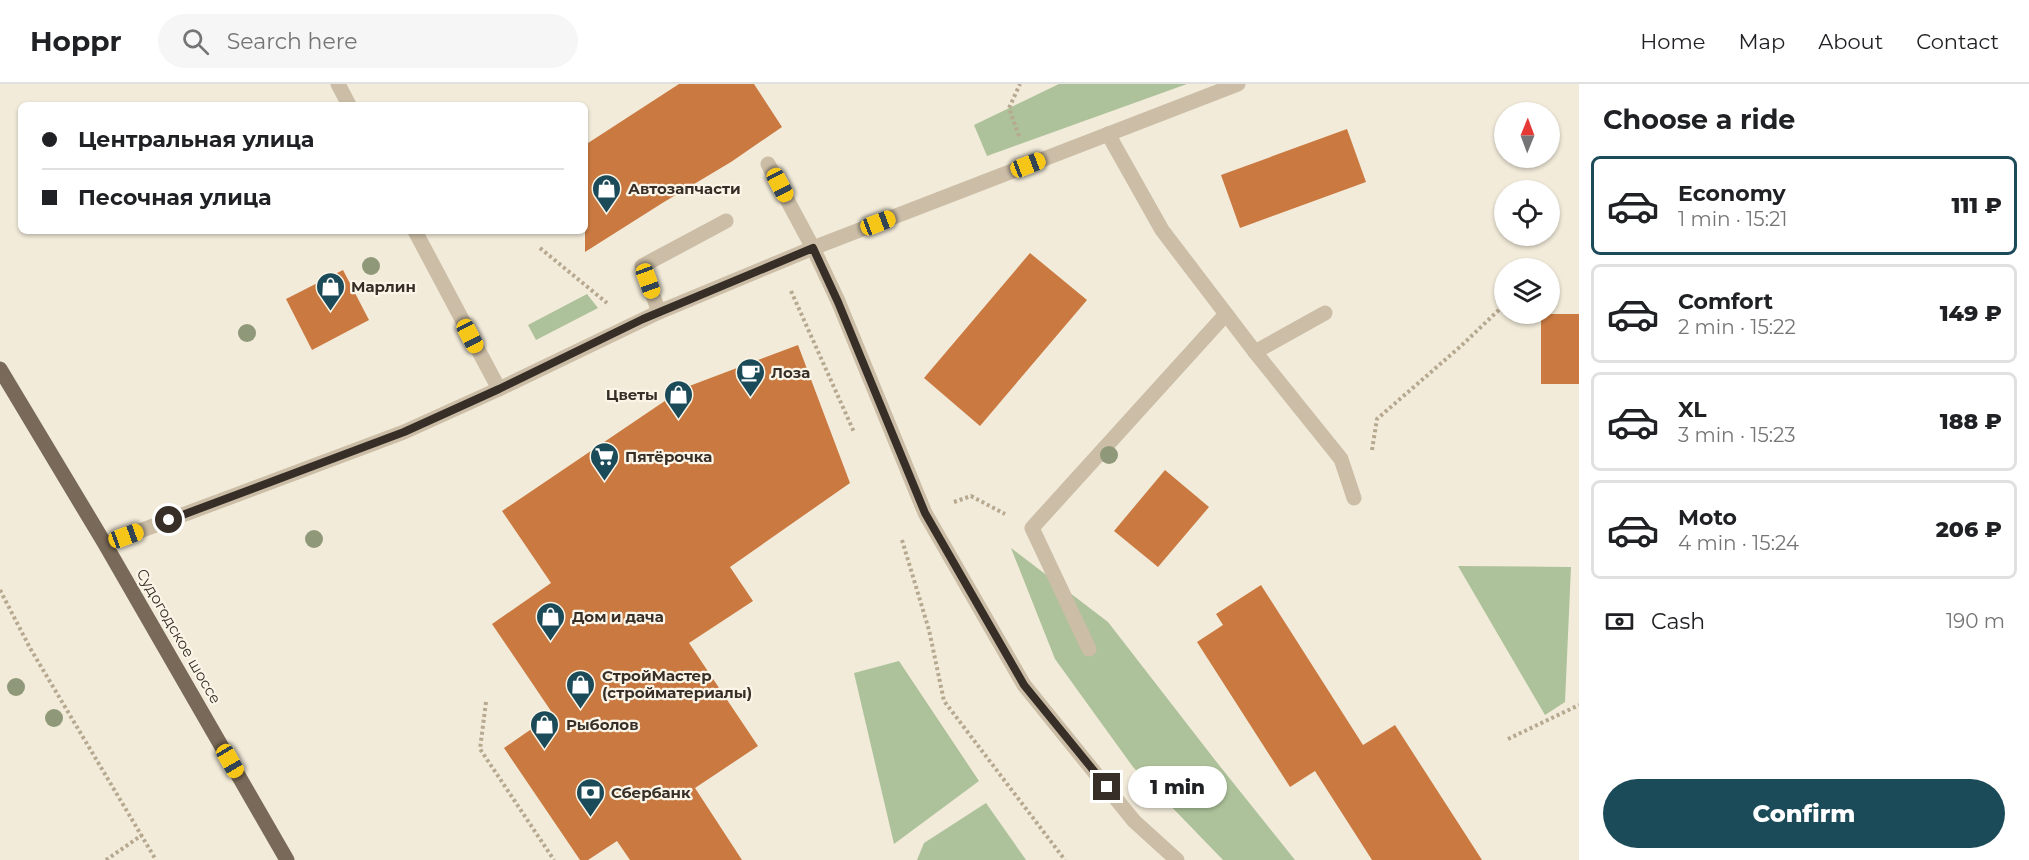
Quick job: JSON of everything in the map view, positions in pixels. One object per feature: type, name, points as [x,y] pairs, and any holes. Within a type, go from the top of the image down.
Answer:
[{"type":"main road","name":"Судогодское шоссе","points":[[0,369],[105,544],[287,860]]},
{"type":"street","points":[[338,84],[347,102]]},
{"type":"street","points":[[105,544],[404,432],[659,312],[813,248],[1238,84]]},
{"type":"street","points":[[1108,134],[1162,230],[1255,352],[1341,459],[1354,498]]},
{"type":"street","points":[[768,164],[813,248],[838,302],[925,513],[1024,685],[1134,821],[1177,860]]},
{"type":"street","points":[[659,312],[642,266],[726,221]]},
{"type":"street","points":[[417,234],[499,389]]},
{"type":"street","points":[[1255,352],[1325,313]]},
{"type":"street","points":[[1089,649],[1032,528],[1226,314]]},
{"type":"path","points":[[1020,84],[1009,108],[1028,165]]},
{"type":"path","points":[[540,248],[612,307]]},
{"type":"path","points":[[778,263],[856,435]]},
{"type":"path","points":[[1371,461],[1377,419],[1494,315]]},
{"type":"path","points":[[925,513],[971,496],[1032,528]]},
{"type":"path","points":[[899,532],[929,630],[944,701],[1065,860]]},
{"type":"path","points":[[0,590],[30,648],[156,860]]},
{"type":"path","points":[[486,702],[480,749],[554,860]]},
{"type":"path","points":[[1508,739],[1579,705]]},
{"type":"path","points":[[105,860],[142,836]]},
{"type":"green space","points":[[1059,84],[1187,84],[987,156],[974,125]]},
{"type":"green space","points":[[587,294],[598,308],[536,340],[528,325]]},
{"type":"green space","points":[[1011,548],[1108,622],[1295,860],[1223,860],[1133,767],[1055,659]]},
{"type":"green space","points":[[1458,566],[1571,567],[1565,702],[1545,715]]},
{"type":"green space","points":[[899,661],[979,781],[894,844],[854,673]]},
{"type":"green space","points":[[986,803],[1026,860],[917,860],[924,843]]},
{"type":"building","points":[[679,84],[754,84],[782,127],[731,162],[585,252],[585,234],[588,234],[588,143]]},
{"type":"building","points":[[1347,129],[1366,182],[1240,228],[1221,175]]},
{"type":"building","points":[[1030,253],[1087,300],[980,426],[924,378]]},
{"type":"building","points":[[343,270],[369,320],[312,350],[286,299]]},
{"type":"building","points":[[1560,314],[1579,314],[1579,384],[1541,384],[1541,324],[1560,324]]},
{"type":"building","points":[[798,345],[850,483],[730,567],[753,601],[689,643],[758,746],[695,788],[742,860],[630,860],[617,841],[588,860],[580,860],[504,748],[553,714],[492,624],[551,583],[502,511],[684,388]]},
{"type":"building","points":[[1165,470],[1209,507],[1158,567],[1114,531]]},
{"type":"building","points":[[1261,585],[1363,745],[1395,725],[1482,860],[1372,860],[1315,771],[1290,787],[1197,642],[1223,625],[1216,614]]},
{"type":"place","name":"Автозапчасти","points":[[607,214]]},
{"type":"place","name":"Марлин","points":[[330,312]]},
{"type":"place","name":"Лоза","points":[[750,398]]},
{"type":"place","name":"Цветы","points":[[679,420]]},
{"type":"place","name":"Пятёрочка","points":[[604,482]]},
{"type":"place","name":"Дом и дача","points":[[551,642]]},
{"type":"place","name":"СтройМастер (стройматериалы)","points":[[581,710]]},
{"type":"place","name":"Рыболов","points":[[545,750]]},
{"type":"place","name":"Сбербанк","points":[[590,818]]},
{"type":"route","points":[[169,520],[404,432],[643,319],[813,248],[838,302],[925,513],[1024,685],[1107,787]]}]
